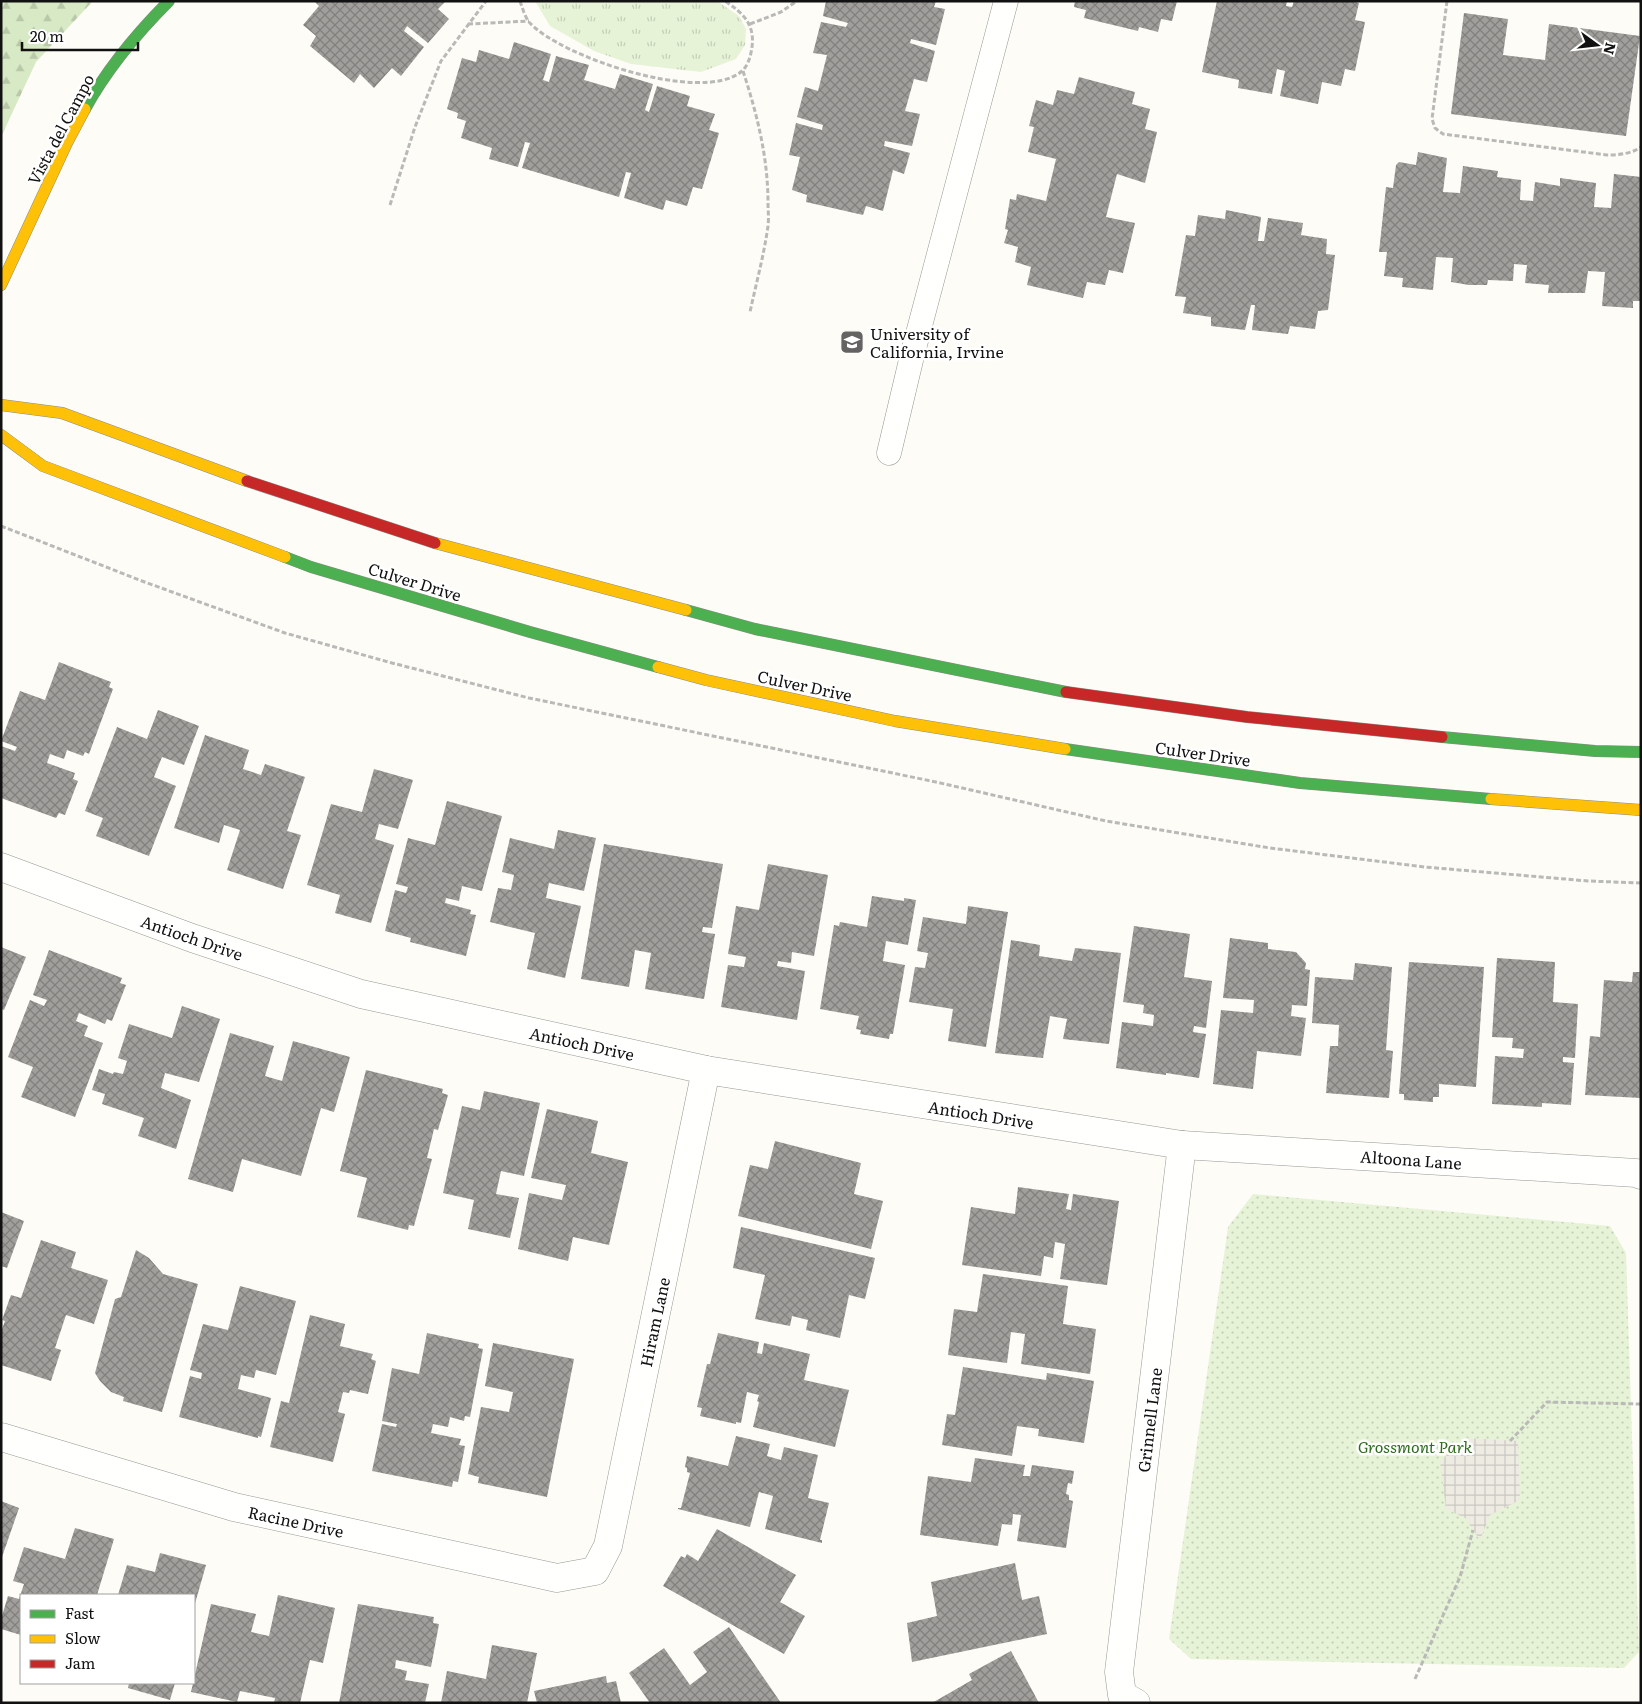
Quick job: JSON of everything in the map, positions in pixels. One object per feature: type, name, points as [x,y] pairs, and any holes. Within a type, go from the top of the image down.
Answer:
[{"type":"main road","name":"Vista del Campo","points":[[1,285],[67,143],[95,91],[144,26],[169,1]]},
{"type":"main road","points":[[1,405],[62,413],[235,477],[424,540],[755,629],[1057,691],[1247,717],[1373,731],[1595,751],[1641,752]]},
{"type":"main road","name":"Culver Drive","points":[[1,435],[43,466],[312,567],[530,632],[706,680],[895,721],[1120,758],[1300,783],[1641,810]]},
{"type":"street","name":"Antioch Drive","points":[[1,867],[192,938],[361,994],[706,1070],[1182,1145]]},
{"type":"street","name":"Hiram Lane","points":[[595,1571],[608,1546],[706,1070]]},
{"type":"street","name":"Altoona Lane","points":[[1182,1145],[1636,1173],[1641,1176]]},
{"type":"street","name":"Grinnell Lane","points":[[1129,1699],[1119,1672],[1182,1145]]},
{"type":"street","name":"Racine Drive","points":[[1,1436],[234,1507],[557,1578],[595,1571]]},
{"type":"lane","points":[[889,453],[912,356],[1006,1]]},
{"type":"path","points":[[390,205],[415,127],[441,61],[486,1]]},
{"type":"path","points":[[520,1],[529,22],[563,46],[593,59],[641,74],[671,81],[696,84],[725,80],[743,71],[751,57],[753,42],[750,24],[738,10],[725,1]]},
{"type":"path","points":[[750,24],[781,12],[797,1]]},
{"type":"path","points":[[1447,1],[1432,120],[1435,128],[1443,134],[1606,156],[1637,150],[1641,146]]},
{"type":"path","points":[[468,24],[529,22]]},
{"type":"path","points":[[743,71],[753,102],[762,143],[768,190],[768,225],[750,312]]},
{"type":"path","points":[[1,526],[285,632],[392,663],[529,698],[936,782],[1106,822],[1270,848],[1406,864],[1579,880],[1641,883]]},
{"type":"path","points":[[1510,1441],[1547,1402],[1641,1404]]},
{"type":"path","points":[[1415,1679],[1460,1578],[1473,1530]]},
{"type":"green space","points":[[1,1],[93,1],[36,62],[1,137]]},
{"type":"green space","points":[[535,1],[717,1],[739,16],[746,29],[745,45],[736,59],[701,72],[631,64],[594,51],[550,26]]},
{"type":"green space","name":"Grossmont Park","points":[[1253,1194],[1610,1226],[1626,1253],[1639,1652],[1624,1668],[1191,1659],[1169,1639],[1228,1227]]},
{"type":"shaded area","points":[[1466,1438],[1518,1441],[1520,1500],[1490,1515],[1480,1540],[1465,1518],[1446,1509],[1440,1461]]},
{"type":"building","points":[[314,1],[446,1],[438,9],[449,19],[428,43],[407,26],[404,31],[424,47],[401,76],[392,68],[374,88],[360,74],[354,83],[310,46],[316,36],[303,25],[319,6]]},
{"type":"building","points":[[826,1],[936,1],[934,7],[945,9],[936,45],[911,39],[910,43],[935,51],[927,82],[914,79],[905,111],[920,114],[912,146],[885,141],[884,146],[910,153],[904,174],[893,170],[883,211],[866,206],[863,215],[806,202],[807,195],[792,190],[800,157],[789,155],[796,123],[822,130],[823,125],[797,117],[805,87],[818,91],[827,55],[813,53],[821,22],[846,27],[848,23],[823,16]]},
{"type":"building","points":[[1075,1],[1177,1],[1172,21],[1161,19],[1158,32],[1139,27],[1138,31],[1084,18],[1086,10],[1074,7]]},
{"type":"building","points":[[1217,1],[1287,1],[1286,6],[1292,7],[1294,1],[1352,1],[1359,3],[1355,20],[1365,22],[1355,71],[1345,69],[1341,86],[1322,82],[1318,104],[1280,96],[1285,71],[1277,69],[1272,94],[1238,88],[1239,80],[1202,72]]},
{"type":"building","points":[[1464,13],[1508,19],[1503,55],[1545,60],[1549,24],[1640,36],[1626,136],[1451,114]]},
{"type":"building","points":[[514,42],[551,54],[543,80],[549,82],[556,56],[589,65],[584,80],[615,89],[620,74],[653,84],[645,110],[649,112],[657,86],[690,96],[687,106],[715,114],[709,130],[719,133],[702,189],[693,187],[687,206],[666,200],[663,210],[624,198],[631,173],[626,172],[619,197],[522,168],[530,143],[525,142],[518,167],[489,159],[492,148],[461,138],[466,121],[457,118],[458,113],[447,109],[462,58],[476,62],[479,50],[509,59]]},
{"type":"building","points":[[1079,77],[1135,92],[1132,104],[1150,109],[1145,129],[1157,132],[1145,183],[1117,174],[1106,217],[1135,223],[1123,273],[1109,270],[1105,285],[1087,282],[1083,298],[1027,285],[1031,267],[1015,262],[1018,247],[1004,243],[1008,230],[1005,229],[1010,199],[1016,200],[1017,194],[1046,201],[1056,159],[1028,152],[1034,127],[1029,126],[1036,100],[1053,105],[1057,90],[1074,94]]},
{"type":"building","points":[[1418,152],[1447,158],[1443,192],[1460,193],[1463,166],[1498,171],[1497,177],[1521,180],[1520,200],[1533,201],[1535,182],[1560,186],[1560,178],[1596,183],[1594,207],[1611,208],[1614,174],[1641,177],[1641,301],[1633,301],[1633,308],[1602,306],[1605,272],[1588,271],[1585,293],[1548,293],[1549,285],[1525,283],[1527,265],[1514,264],[1513,281],[1488,280],[1487,285],[1451,282],[1453,258],[1436,257],[1433,290],[1402,287],[1403,278],[1384,276],[1387,252],[1379,252],[1386,187],[1393,188],[1396,165],[1399,162],[1416,165]]},
{"type":"building","points":[[1226,210],[1261,217],[1258,241],[1264,241],[1268,218],[1303,223],[1301,235],[1327,239],[1326,254],[1335,255],[1328,310],[1318,311],[1315,329],[1290,326],[1288,334],[1252,330],[1255,305],[1251,305],[1245,330],[1211,326],[1211,317],[1183,313],[1186,297],[1175,296],[1186,235],[1195,236],[1198,215],[1225,219]]},
{"type":"building","points":[[59,662],[111,682],[109,687],[113,689],[89,754],[85,752],[83,756],[67,750],[64,759],[50,754],[47,763],[75,773],[73,779],[78,781],[65,815],[59,813],[56,818],[1,798],[1,746],[15,751],[17,747],[1,741],[20,691],[45,700]]},
{"type":"building","points":[[158,710],[199,726],[184,765],[162,757],[154,777],[176,786],[149,856],[96,836],[103,818],[85,811],[117,727],[147,739]]},
{"type":"building","points":[[205,735],[249,750],[243,769],[261,775],[265,764],[305,777],[287,831],[301,835],[283,889],[227,870],[240,830],[224,825],[219,843],[174,828]]},
{"type":"building","points":[[374,769],[413,780],[398,829],[379,824],[375,839],[394,845],[371,923],[335,913],[340,895],[307,885],[331,804],[362,812]]},
{"type":"building","points":[[447,801],[502,816],[482,891],[462,886],[459,901],[446,898],[445,903],[471,910],[470,914],[476,915],[466,956],[410,942],[411,938],[385,931],[395,890],[406,893],[408,887],[396,884],[408,838],[435,845]]},
{"type":"building","points":[[558,830],[596,838],[584,891],[549,883],[546,898],[581,906],[565,978],[527,969],[535,933],[490,922],[498,888],[511,890],[514,875],[502,872],[510,838],[554,849]]},
{"type":"building","points":[[604,844],[723,864],[712,928],[703,927],[702,932],[715,934],[704,999],[645,989],[651,953],[635,950],[629,987],[581,979]]},
{"type":"building","points":[[768,864],[828,875],[814,956],[792,952],[791,963],[778,961],[777,966],[805,971],[797,1020],[721,1007],[728,965],[744,967],[746,957],[728,954],[736,906],[759,910]]},
{"type":"building","points":[[872,896],[904,901],[904,898],[916,900],[908,945],[886,941],[883,961],[905,965],[893,1034],[890,1034],[889,1039],[860,1034],[861,1030],[856,1029],[859,1016],[820,1009],[834,925],[839,926],[840,922],[867,927]]},
{"type":"building","points":[[968,906],[1008,912],[986,1047],[948,1041],[953,1009],[909,1002],[915,967],[925,968],[928,953],[917,951],[923,917],[966,924]]},
{"type":"building","points":[[1134,926],[1190,934],[1184,977],[1212,981],[1206,1028],[1194,1026],[1193,1032],[1206,1034],[1199,1078],[1116,1068],[1122,1022],[1153,1026],[1154,1015],[1143,1013],[1144,1005],[1123,1002]]},
{"type":"building","points":[[1230,938],[1268,943],[1268,949],[1296,952],[1306,963],[1305,969],[1310,970],[1307,1006],[1292,1005],[1291,1016],[1306,1018],[1301,1056],[1257,1051],[1253,1089],[1213,1084],[1221,1010],[1253,1013],[1254,1000],[1223,998]]},
{"type":"building","points":[[1011,940],[1040,945],[1039,956],[1072,961],[1075,948],[1121,953],[1109,1044],[1063,1039],[1067,1019],[1050,1016],[1043,1058],[995,1053]]},
{"type":"building","points":[[1,947],[26,957],[4,1010],[1,1009]]},
{"type":"building","points":[[49,950],[122,978],[120,983],[126,985],[112,1021],[107,1019],[105,1024],[79,1013],[76,1021],[88,1026],[84,1036],[103,1043],[75,1117],[21,1097],[33,1067],[8,1057],[30,1000],[44,1006],[47,1000],[33,995]]},
{"type":"building","points":[[1497,958],[1555,962],[1553,1002],[1578,1004],[1575,1058],[1563,1057],[1563,1062],[1574,1063],[1571,1105],[1542,1103],[1542,1107],[1492,1104],[1495,1056],[1523,1058],[1524,1049],[1512,1048],[1513,1038],[1492,1037]]},
{"type":"building","points":[[1409,962],[1484,967],[1476,1087],[1439,1084],[1439,1097],[1433,1097],[1433,1102],[1404,1100],[1404,1094],[1399,1094]]},
{"type":"building","points":[[1355,963],[1392,967],[1386,1050],[1393,1051],[1389,1098],[1326,1093],[1330,1046],[1338,1046],[1339,1025],[1312,1023],[1315,977],[1353,980]]},
{"type":"building","points":[[1633,972],[1641,972],[1641,1098],[1585,1095],[1590,1036],[1600,1037],[1604,980],[1632,982]]},
{"type":"building","points":[[182,1006],[220,1019],[199,1082],[165,1073],[161,1088],[191,1100],[176,1149],[138,1136],[144,1118],[102,1104],[105,1094],[92,1090],[99,1069],[113,1074],[114,1072],[123,1074],[127,1061],[118,1058],[129,1024],[172,1038]]},
{"type":"building","points":[[230,1033],[274,1046],[265,1076],[282,1081],[293,1041],[350,1057],[334,1112],[321,1108],[301,1176],[242,1159],[233,1192],[188,1179]]},
{"type":"building","points":[[366,1070],[443,1089],[442,1093],[448,1095],[438,1130],[434,1129],[427,1158],[432,1159],[414,1226],[409,1225],[408,1230],[357,1217],[367,1178],[340,1171]]},
{"type":"building","points":[[484,1091],[540,1103],[524,1176],[501,1171],[496,1194],[519,1198],[510,1238],[468,1229],[474,1200],[443,1193],[462,1106],[480,1110]]},
{"type":"building","points":[[547,1109],[598,1121],[591,1153],[628,1162],[609,1245],[573,1237],[568,1261],[518,1249],[529,1193],[562,1200],[566,1185],[531,1178]]},
{"type":"building","points":[[775,1141],[861,1163],[854,1194],[883,1201],[871,1249],[738,1216],[750,1165],[768,1169]]},
{"type":"building","points":[[1018,1187],[1069,1194],[1066,1209],[1071,1210],[1073,1194],[1119,1201],[1107,1285],[1060,1279],[1065,1244],[1055,1242],[1053,1258],[1044,1256],[1041,1276],[962,1265],[971,1207],[1015,1214]]},
{"type":"building","points":[[1,1212],[24,1221],[7,1268],[1,1266]]},
{"type":"building","points":[[741,1227],[875,1258],[865,1299],[849,1295],[840,1338],[806,1330],[808,1320],[792,1316],[790,1326],[755,1319],[765,1275],[733,1268]]},
{"type":"building","points":[[41,1240],[76,1252],[71,1268],[108,1280],[94,1324],[66,1315],[55,1348],[61,1350],[51,1381],[1,1365],[1,1332],[5,1321],[2,1320],[11,1295],[21,1298]]},
{"type":"building","points":[[136,1250],[149,1258],[163,1274],[198,1284],[162,1412],[123,1401],[124,1397],[111,1392],[95,1373],[115,1299],[121,1297]]},
{"type":"building","points":[[983,1274],[1068,1286],[1063,1324],[1096,1329],[1090,1374],[1021,1364],[1025,1334],[1011,1332],[1007,1363],[948,1355],[954,1309],[977,1312]]},
{"type":"building","points":[[240,1286],[296,1301],[276,1375],[256,1370],[254,1378],[241,1375],[238,1389],[271,1398],[261,1437],[258,1436],[258,1438],[179,1417],[190,1376],[201,1379],[202,1373],[190,1370],[203,1324],[228,1330]]},
{"type":"building","points":[[310,1315],[345,1324],[340,1346],[373,1354],[371,1359],[376,1361],[368,1394],[350,1390],[349,1393],[343,1392],[338,1412],[345,1414],[333,1462],[270,1447],[281,1401],[289,1403]]},
{"type":"building","points":[[427,1333],[479,1344],[478,1348],[483,1349],[470,1417],[465,1416],[464,1421],[450,1417],[448,1427],[433,1424],[431,1433],[461,1439],[459,1445],[465,1446],[458,1482],[453,1481],[452,1487],[372,1471],[382,1424],[396,1427],[397,1424],[382,1421],[392,1368],[419,1374]]},
{"type":"building","points":[[718,1333],[759,1342],[757,1353],[762,1354],[764,1343],[810,1354],[804,1380],[849,1390],[835,1447],[753,1427],[759,1395],[747,1392],[741,1423],[736,1422],[736,1424],[700,1416],[702,1408],[697,1407],[707,1364],[710,1364]]},
{"type":"building","points":[[493,1343],[574,1359],[547,1497],[478,1483],[479,1477],[468,1474],[481,1407],[509,1412],[513,1392],[485,1386]]},
{"type":"building","points":[[963,1367],[1046,1380],[1047,1373],[1094,1381],[1084,1443],[1038,1436],[1039,1429],[1017,1426],[1012,1456],[942,1445],[947,1414],[955,1415]]},
{"type":"building","points":[[736,1436],[770,1444],[767,1456],[781,1460],[784,1447],[818,1455],[808,1498],[829,1503],[820,1540],[822,1540],[822,1543],[765,1529],[773,1496],[759,1492],[750,1527],[678,1509],[681,1508],[690,1473],[687,1472],[685,1467],[687,1456],[728,1466]]},
{"type":"building","points":[[975,1458],[1025,1465],[1023,1476],[1030,1476],[1032,1465],[1074,1471],[1072,1484],[1068,1483],[1066,1494],[1069,1495],[1069,1500],[1073,1501],[1066,1548],[1017,1541],[1021,1515],[1013,1514],[1012,1525],[1002,1524],[998,1546],[920,1535],[928,1476],[971,1482]]},
{"type":"building","points":[[1,1501],[19,1508],[2,1557],[1,1557]]},
{"type":"building","points":[[75,1528],[114,1539],[97,1594],[21,1594],[24,1584],[13,1581],[24,1547],[65,1559]]},
{"type":"building","points":[[717,1529],[796,1575],[780,1602],[805,1616],[784,1654],[663,1586],[681,1556],[685,1558],[687,1554],[698,1561]]},
{"type":"building","points":[[160,1553],[206,1565],[195,1604],[195,1594],[118,1594],[127,1565],[155,1572]]},
{"type":"building","points":[[1015,1563],[1022,1600],[1039,1596],[1047,1634],[912,1662],[907,1623],[937,1616],[931,1582]]},
{"type":"building","points":[[278,1595],[335,1608],[323,1663],[310,1660],[300,1703],[274,1703],[275,1698],[240,1691],[237,1702],[191,1692],[193,1684],[195,1684],[195,1674],[211,1604],[256,1614],[251,1632],[269,1636]]},
{"type":"building","points":[[8,1596],[19,1599],[20,1596],[20,1635],[1,1629],[1,1619]]},
{"type":"building","points":[[358,1604],[434,1617],[433,1623],[439,1624],[431,1667],[396,1660],[395,1668],[407,1671],[405,1680],[429,1684],[425,1703],[339,1703]]},
{"type":"building","points":[[729,1627],[781,1703],[650,1703],[629,1673],[664,1648],[690,1685],[707,1672],[693,1652]]},
{"type":"building","points":[[492,1645],[537,1653],[527,1703],[441,1703],[447,1671],[486,1679]]},
{"type":"building","points":[[1011,1651],[1039,1703],[932,1703],[972,1680],[969,1674]]},
{"type":"building","points":[[606,1676],[607,1683],[616,1681],[621,1703],[537,1703],[534,1691]]},
{"type":"building","points":[[129,1684],[175,1684],[170,1700],[128,1688]]},
{"type":"traffic: fast","points":[[85,109],[123,52],[169,1]]},
{"type":"traffic: fast","points":[[285,557],[311,567],[530,632],[658,667]]},
{"type":"traffic: fast","points":[[686,610],[755,629],[1066,692]]},
{"type":"traffic: fast","points":[[1442,737],[1595,751],[1641,752]]},
{"type":"traffic: fast","points":[[1065,749],[1300,783],[1491,799]]},
{"type":"traffic: slow","points":[[1,285],[67,143],[85,109]]},
{"type":"traffic: slow","points":[[1,405],[62,413],[247,481]]},
{"type":"traffic: slow","points":[[1,435],[43,466],[285,557]]},
{"type":"traffic: slow","points":[[435,543],[686,610]]},
{"type":"traffic: slow","points":[[658,667],[706,680],[895,721],[1065,749]]},
{"type":"traffic: slow","points":[[1491,799],[1641,810]]},
{"type":"traffic: jam","points":[[247,481],[435,543]]},
{"type":"traffic: jam","points":[[1066,692],[1247,717],[1442,737]]},
{"type":"place","name":"University of California, Irvine","points":[[852,342]]}]
